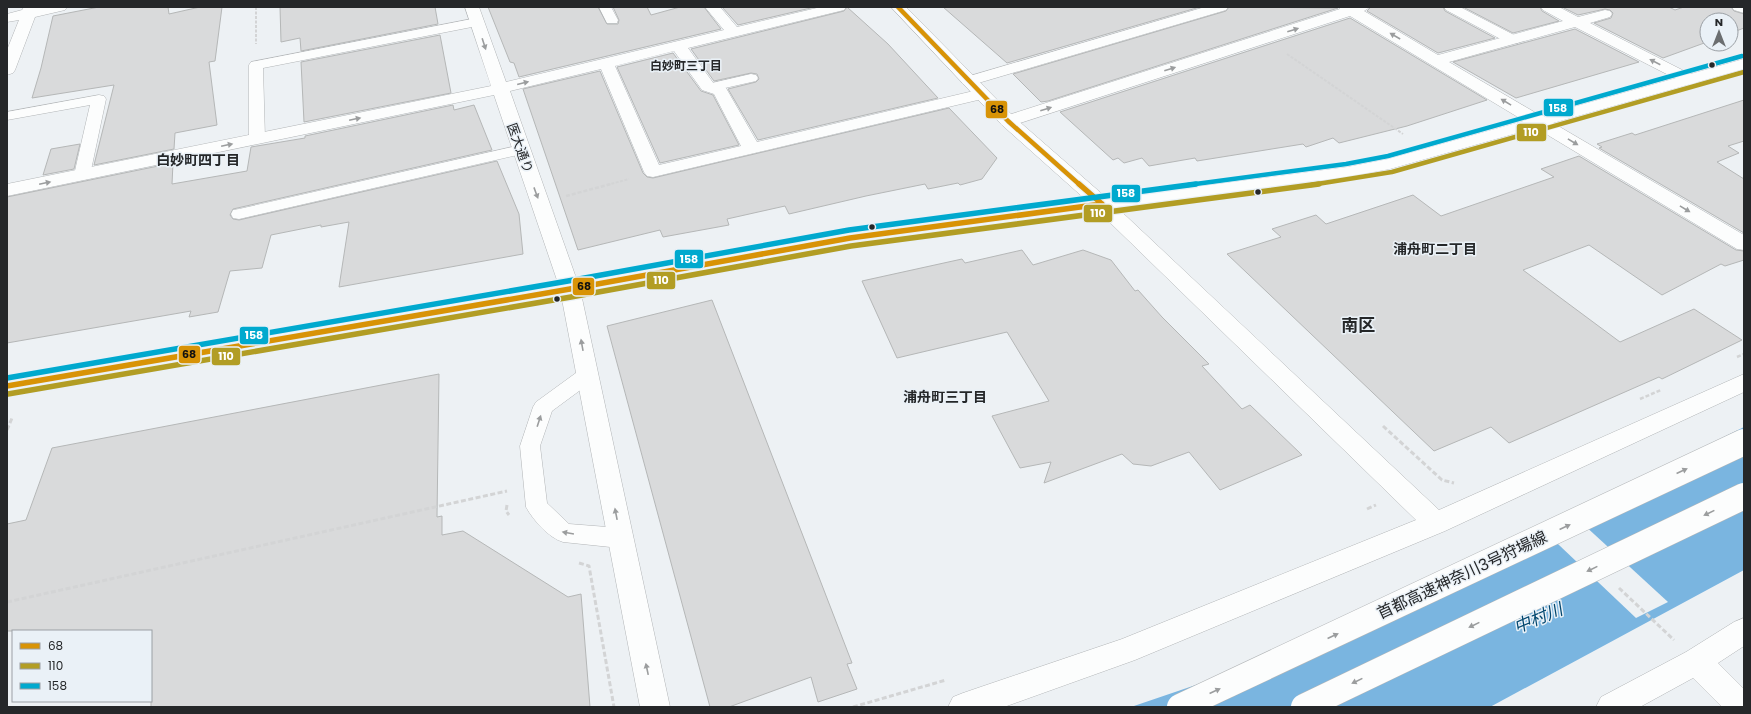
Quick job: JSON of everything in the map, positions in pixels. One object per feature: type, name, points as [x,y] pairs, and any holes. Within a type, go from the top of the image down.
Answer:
[{"type":"main road","points":[[7,18],[30,10],[60,7]]},
{"type":"main road","points":[[712,7],[733,32]]},
{"type":"main road","points":[[7,190],[499,89],[839,7]]},
{"type":"main road","points":[[898,7],[1008,121],[1102,204],[1436,523]]},
{"type":"main road","points":[[969,81],[1221,7]]},
{"type":"main road","points":[[1548,7],[1690,80]]},
{"type":"main road","points":[[1739,7],[1744,9]]},
{"type":"main road","points":[[1008,121],[1265,39],[1354,8],[1437,60],[1744,244]]},
{"type":"main road","points":[[7,70],[30,10]]},
{"type":"main road","name":"医大通り","points":[[474,14],[570,289],[655,707]]},
{"type":"main road","points":[[1437,60],[1580,23],[1605,14]]},
{"type":"main road","points":[[678,46],[708,86],[720,91],[751,148]]},
{"type":"main road","points":[[606,63],[653,172],[982,94]]},
{"type":"main road","points":[[7,386],[570,289],[601,282],[850,238],[1347,172],[1390,164],[1744,64]]},
{"type":"main road","points":[[963,707],[1125,652],[1436,523],[1744,382]]},
{"type":"main road","name":"首都高速神奈川3号狩場線","points":[[1180,707],[1480,568],[1744,442]]},
{"type":"main road","points":[[1304,707],[1744,496]]},
{"type":"main road","points":[[1611,707],[1696,661],[1744,631]]},
{"type":"main road","points":[[1696,661],[1742,707]]},
{"type":"lane","points":[[605,7],[612,20]]},
{"type":"lane","points":[[1450,7],[1513,40]]},
{"type":"lane","points":[[257,139],[256,65],[474,14]]},
{"type":"lane","points":[[720,91],[717,86],[751,78]]},
{"type":"lane","points":[[7,116],[100,99],[82,175]]},
{"type":"lane","points":[[239,214],[521,150]]},
{"type":"lane","points":[[587,375],[543,407],[530,446],[536,507],[563,533],[620,538]]},
{"type":"path","points":[[256,7],[256,65]]},
{"type":"path","points":[[1265,39],[1402,134]]},
{"type":"path","points":[[562,197],[653,172]]},
{"type":"path","points":[[7,430],[12,418]]},
{"type":"path","points":[[1383,426],[1442,480],[1461,485]]},
{"type":"path","points":[[7,602],[507,491],[506,511],[511,517]]},
{"type":"path","points":[[574,561],[589,566],[614,707]]},
{"type":"water","name":"中村川","points":[[1744,427],[1744,570],[1490,707],[1131,707],[1228,674],[1486,556]]},
{"type":"pier","points":[[1570,512],[1668,602],[1636,618],[1540,527]]},
{"type":"building","points":[[99,7],[168,7],[169,14],[200,7],[222,7],[215,61],[209,62],[217,125],[175,133],[174,149],[94,165],[114,85],[32,98],[41,68],[53,16]]},
{"type":"building","points":[[280,7],[435,7],[438,24],[301,51],[300,38],[281,42]]},
{"type":"building","points":[[488,7],[598,7],[607,24],[618,24],[619,20],[613,7],[647,7],[651,15],[680,7],[704,7],[721,29],[519,77],[514,63],[510,62]]},
{"type":"building","points":[[722,7],[815,7],[738,25]]},
{"type":"building","points":[[847,7],[888,44],[938,98],[758,140],[728,89],[756,82],[759,79],[757,74],[751,73],[714,81],[691,49],[844,11]]},
{"type":"building","points":[[943,7],[1200,7],[1007,63]]},
{"type":"building","points":[[1229,7],[1338,8],[1048,101],[1041,102],[1013,74],[1226,11]]},
{"type":"building","points":[[1371,7],[1443,7],[1445,11],[1495,38],[1438,53],[1367,11]]},
{"type":"building","points":[[1463,7],[1540,7],[1542,11],[1559,21],[1513,33]]},
{"type":"building","points":[[1562,7],[1669,7],[1675,10],[1684,7],[1731,7],[1734,11],[1737,12],[1699,12],[1699,45],[1663,58],[1594,23],[1611,18],[1613,13],[1610,10],[1605,9],[1578,15]]},
{"type":"building","points":[[1739,12],[1744,14],[1744,28],[1739,30]]},
{"type":"building","points":[[1350,18],[1487,100],[1407,126],[1339,143],[1333,138],[1306,147],[1303,144],[1197,161],[1195,158],[1149,166],[1142,158],[1124,163],[1118,158],[1113,160],[1060,112]]},
{"type":"building","points":[[1575,29],[1639,62],[1516,98],[1453,62]]},
{"type":"building","points":[[440,35],[451,93],[304,122],[301,62]]},
{"type":"building","points":[[673,53],[701,91],[713,95],[739,145],[660,163],[617,67]]},
{"type":"building","points":[[600,71],[643,173],[647,177],[653,178],[949,108],[997,158],[982,179],[960,185],[958,183],[928,189],[925,184],[789,214],[785,206],[727,219],[729,225],[663,237],[660,230],[578,250],[523,89]]},
{"type":"building","points":[[1744,100],[1744,141],[1728,146],[1739,153],[1717,162],[1744,179],[1744,233],[1599,148],[1602,147],[1597,144],[1632,133],[1635,135]]},
{"type":"building","points":[[453,105],[454,110],[474,105],[492,150],[233,209],[230,215],[233,219],[239,220],[497,161],[519,214],[523,254],[339,287],[349,222],[321,227],[321,225],[271,235],[262,268],[230,271],[218,312],[189,317],[191,311],[7,343],[7,197],[173,163],[172,184],[247,171],[251,147],[305,138],[305,136]]},
{"type":"building","points":[[80,144],[74,169],[43,175],[51,149]]},
{"type":"building","points":[[1579,156],[1736,250],[1744,251],[1744,260],[1725,266],[1721,264],[1662,295],[1589,245],[1523,270],[1620,342],[1694,309],[1742,340],[1662,379],[1659,377],[1509,443],[1491,427],[1434,451],[1227,254],[1281,237],[1272,229],[1316,215],[1326,224],[1413,195],[1441,216],[1554,177],[1541,169]]},
{"type":"building","points":[[1022,250],[1033,265],[1083,250],[1111,260],[1135,291],[1138,290],[1162,317],[1209,364],[1202,366],[1242,409],[1250,405],[1302,455],[1220,490],[1189,452],[1151,466],[1133,464],[1122,454],[1044,483],[1051,462],[1020,468],[992,416],[1049,401],[1007,332],[897,358],[862,281],[962,259],[965,263]]},
{"type":"building","points":[[712,300],[852,663],[847,664],[857,689],[818,702],[811,677],[729,707],[710,707],[607,326]]},
{"type":"building","points":[[439,374],[437,517],[442,516],[442,535],[463,531],[568,597],[581,594],[590,707],[151,707],[152,630],[7,631],[7,524],[26,520],[52,448]]},
{"type":"transit line","name":"68","points":[[898,7],[1008,121],[1102,204]]},
{"type":"transit line","name":"158","points":[[7,378],[568,281],[849,230],[1346,164],[1388,156],[1742,56]]},
{"type":"transit line","name":"110","points":[[8,394],[571,297],[851,246],[1348,180],[1392,172],[1744,72]]},
{"type":"transit line","name":"68","points":[[7,386],[570,289],[850,238],[1102,204]]},
{"type":"district","name":"白妙町三丁目","points":[[686,65]]},
{"type":"district","name":"白妙町四丁目","points":[[198,160]]},
{"type":"district","name":"浦舟町二丁目","points":[[1435,249]]},
{"type":"district","name":"南区","points":[[1358,325]]},
{"type":"district","name":"浦舟町三丁目","points":[[945,397]]}]
